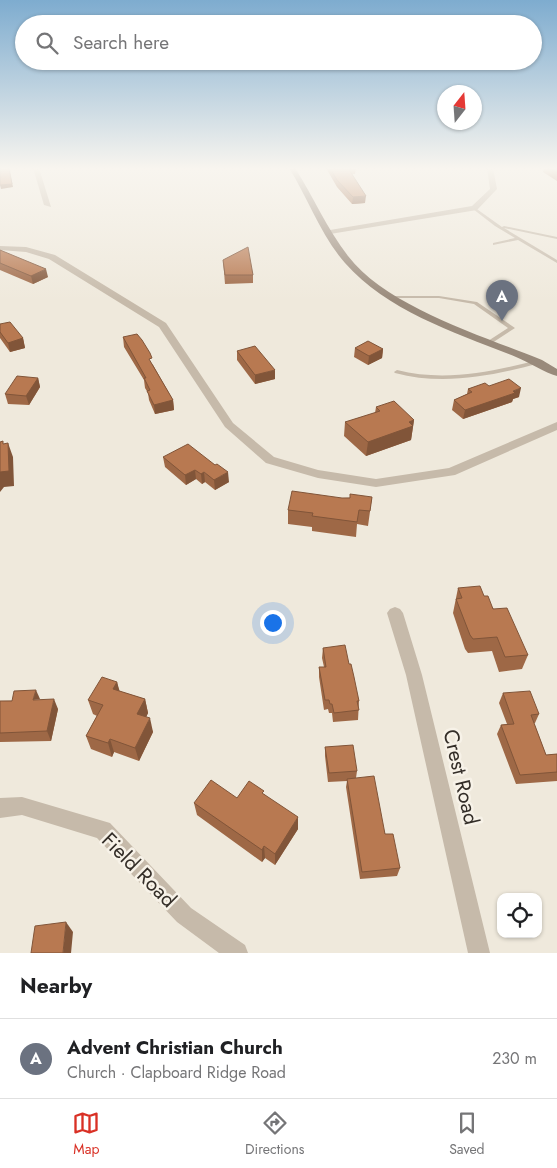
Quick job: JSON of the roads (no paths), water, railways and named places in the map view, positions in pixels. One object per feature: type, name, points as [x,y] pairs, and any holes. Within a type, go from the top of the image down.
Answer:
[{"type":"main road","points":[[318,212],[345,258],[358,272],[378,288],[392,297],[538,362],[557,373]]},
{"type":"street","points":[[330,232],[447,212]]},
{"type":"street","points":[[0,248],[11,247],[38,252],[52,257],[163,325],[229,425],[270,460],[318,474],[376,483],[451,472],[557,426]]},
{"type":"street","name":"Crest Road","points":[[395,613],[414,675],[479,953]]},
{"type":"street","name":"Field Road","points":[[0,808],[22,806],[103,830],[184,915],[238,953]]},
{"type":"lane","points":[[480,212],[496,225],[557,262]]},
{"type":"lane","points":[[496,225],[557,238]]},
{"type":"lane","points":[[495,244],[537,235],[546,236]]},
{"type":"lane","points":[[392,297],[440,297],[475,303],[512,328],[490,342]]},
{"type":"lane","points":[[397,372],[418,378],[454,377],[517,369],[538,362]]},
{"type":"place","name":"Advent Christian Church","points":[[502,321]]}]
